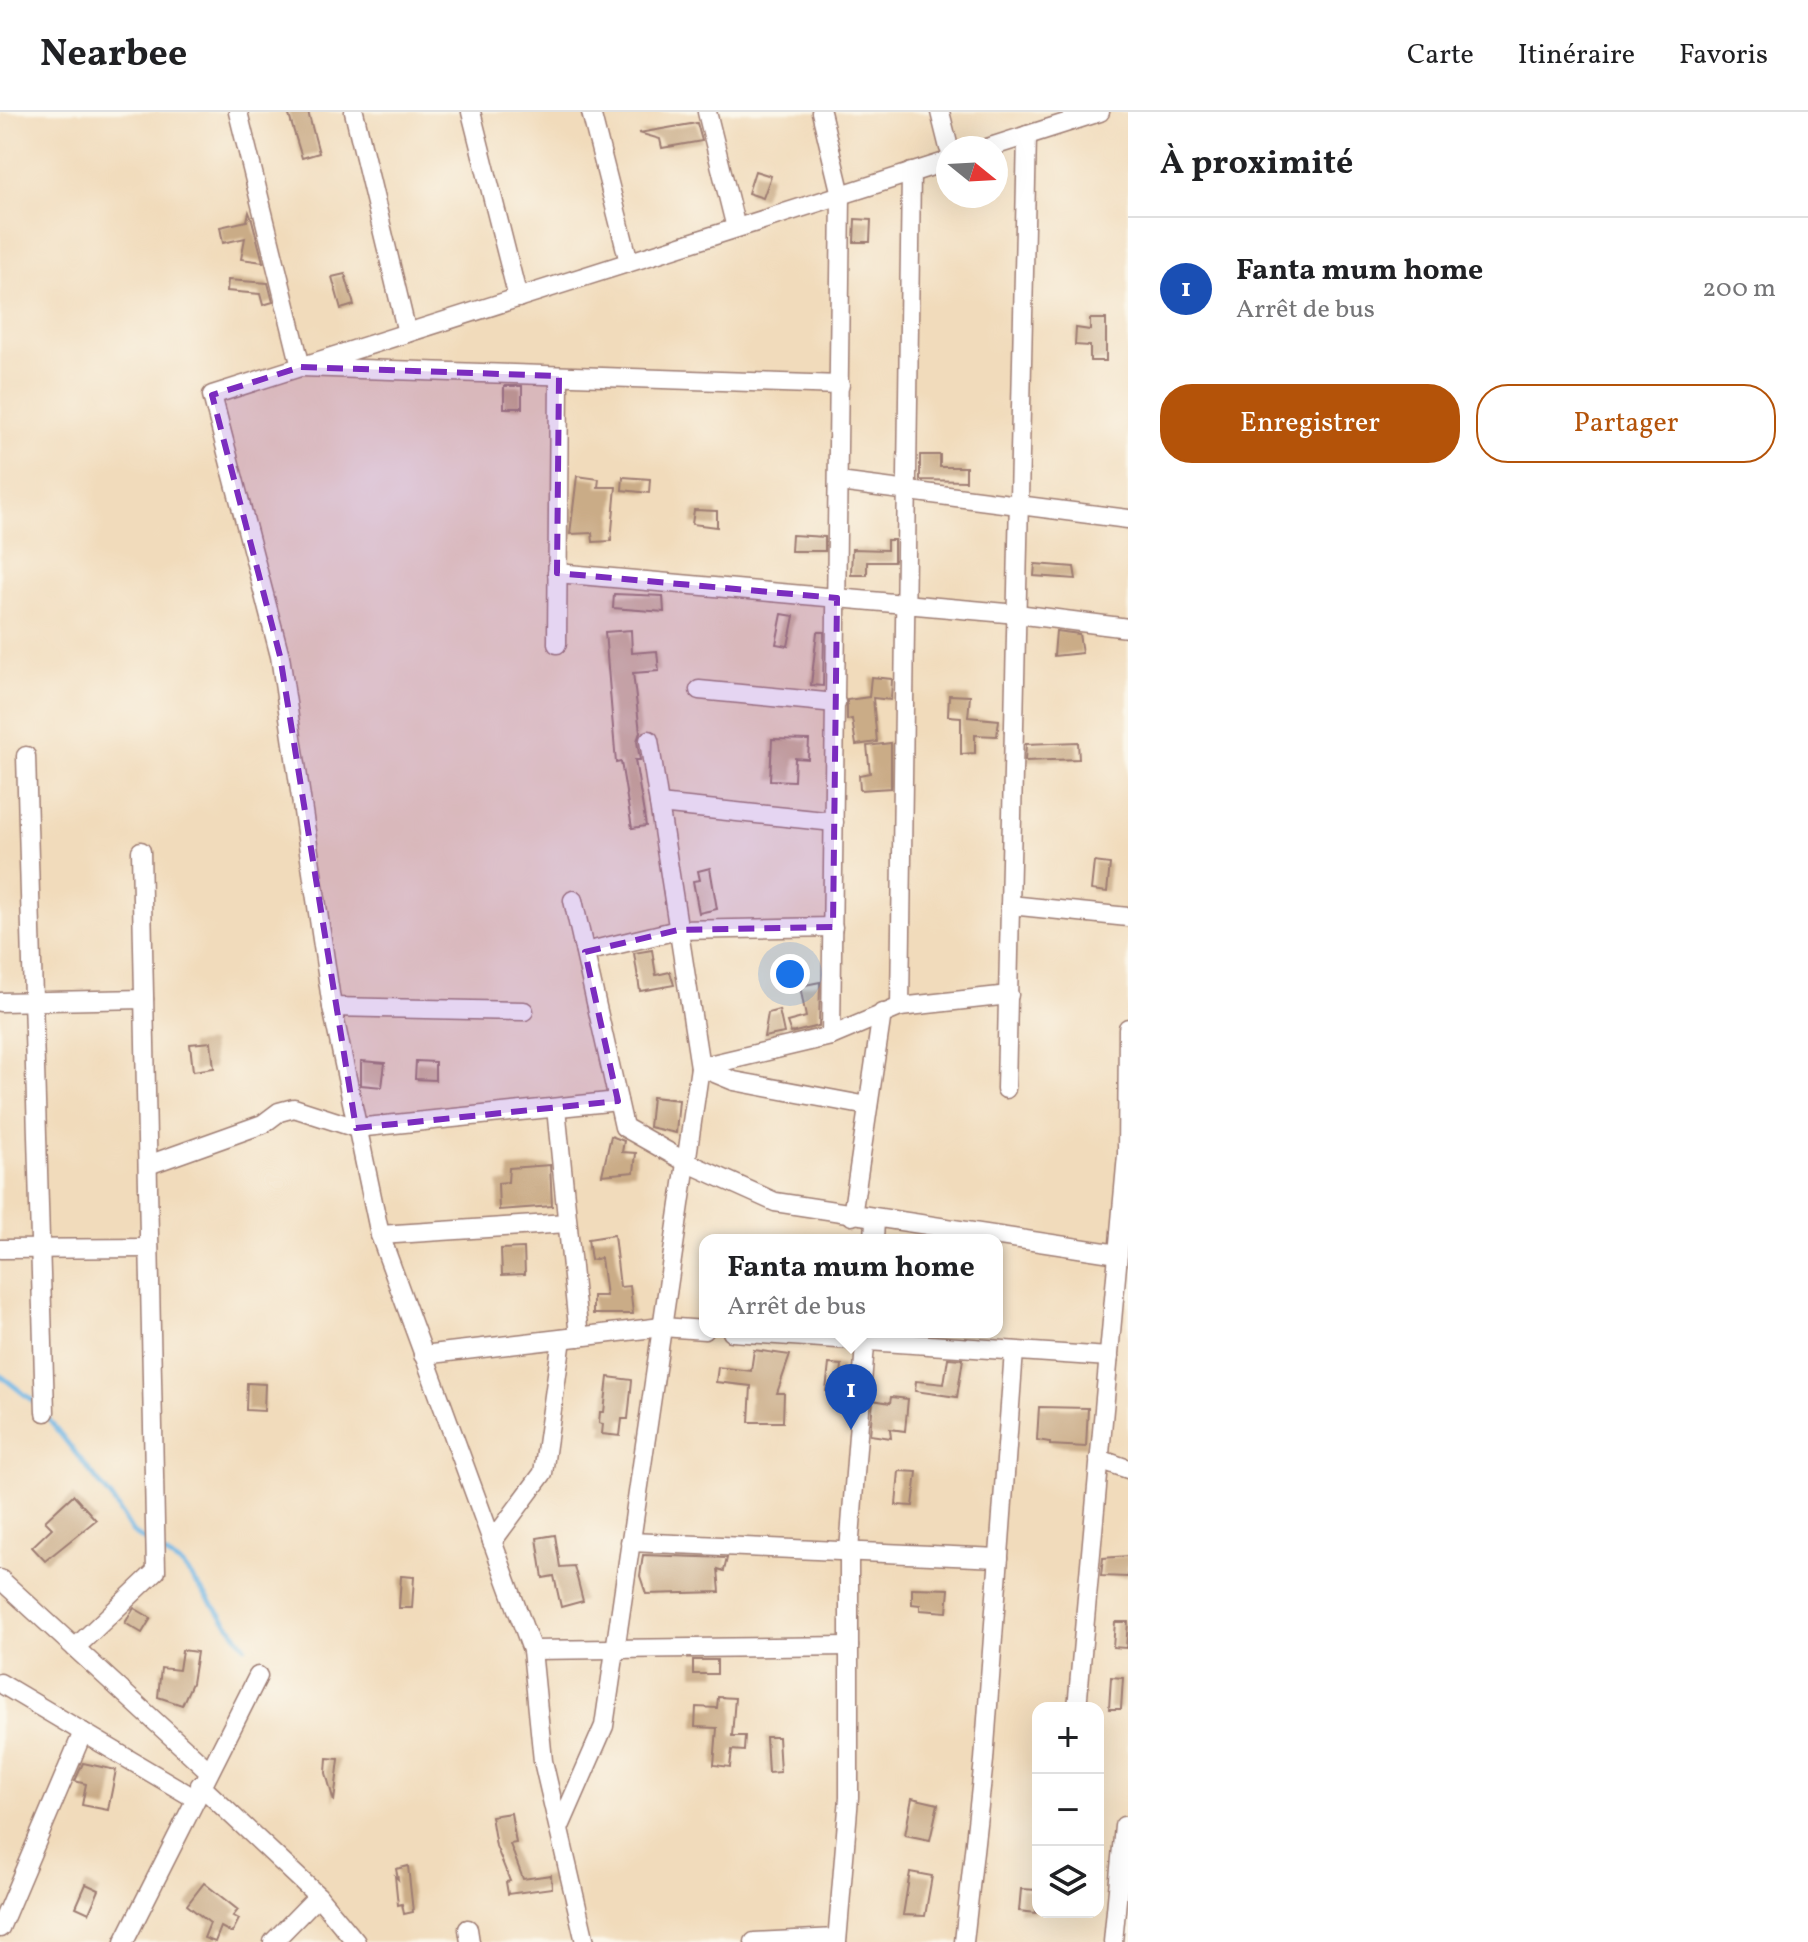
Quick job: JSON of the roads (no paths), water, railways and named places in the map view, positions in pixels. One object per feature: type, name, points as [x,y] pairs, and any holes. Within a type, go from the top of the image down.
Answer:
[{"type":"street","points":[[238,112],[301,367]]},
{"type":"street","points":[[354,112],[407,333]]},
{"type":"street","points":[[471,112],[518,298]]},
{"type":"street","points":[[591,112],[629,262]]},
{"type":"street","points":[[707,112],[736,228]]},
{"type":"street","points":[[821,112],[841,195],[831,1036]]},
{"type":"street","points":[[940,112],[946,136]]},
{"type":"street","points":[[1008,141],[1061,118],[1100,112]]},
{"type":"street","points":[[1006,1089],[1027,135]]},
{"type":"street","points":[[585,1942],[543,1761],[532,1650],[380,1235],[332,1007],[280,656],[212,395],[936,165]]},
{"type":"street","points":[[852,1216],[868,1106],[891,1010],[907,605],[911,172]]},
{"type":"street","points":[[301,367],[840,385]]},
{"type":"street","points":[[557,644],[559,376]]},
{"type":"street","points":[[839,482],[1128,519]]},
{"type":"street","points":[[557,573],[1017,614],[1128,628]]},
{"type":"street","points":[[699,690],[836,703]]},
{"type":"street","points":[[559,1829],[604,1726],[700,1067],[649,740]]},
{"type":"street","points":[[26,756],[45,1412]]},
{"type":"street","points":[[659,804],[834,822]]},
{"type":"street","points":[[75,1648],[156,1571],[141,851]]},
{"type":"street","points":[[573,900],[624,1127],[686,1162],[775,1202],[975,1234]]},
{"type":"street","points":[[1010,905],[1128,917]]},
{"type":"street","points":[[585,952],[678,930],[833,927]]},
{"type":"street","points":[[700,1067],[831,1036],[891,1010],[1009,995]]},
{"type":"street","points":[[0,1002],[144,999]]},
{"type":"street","points":[[332,1007],[524,1011]]},
{"type":"street","points":[[1078,1702],[1109,1357],[1122,1277],[1118,1254],[1127,1155],[1128,1028]]},
{"type":"street","points":[[700,1067],[734,1081],[868,1106]]},
{"type":"street","points":[[148,1165],[263,1124],[279,1112],[294,1108],[356,1128],[618,1101]]},
{"type":"street","points":[[492,1542],[543,1473],[570,1338],[567,1223],[556,1108]]},
{"type":"street","points":[[874,1234],[875,1220]]},
{"type":"street","points":[[380,1235],[567,1223]]},
{"type":"street","points":[[1003,1238],[1118,1254]]},
{"type":"street","points":[[0,1249],[149,1248]]},
{"type":"street","points":[[423,1355],[662,1327],[699,1330]]},
{"type":"street","points":[[754,1942],[837,1940],[849,1797],[849,1551],[866,1338]]},
{"type":"street","points":[[886,1338],[1109,1357]]},
{"type":"street","points":[[964,1942],[984,1760],[1014,1351]]},
{"type":"street","points":[[1099,1459],[1128,1469]]},
{"type":"street","points":[[630,1542],[999,1558]]},
{"type":"street","points":[[0,1579],[75,1648],[201,1784],[318,1896],[356,1942]]},
{"type":"street","points":[[532,1650],[849,1646]]},
{"type":"street","points":[[124,1942],[258,1676]]},
{"type":"street","points":[[0,1683],[83,1732],[201,1784]]},
{"type":"street","points":[[0,1928],[83,1732]]},
{"type":"street","points":[[1113,1942],[1124,1826]]},
{"type":"street","points":[[273,1942],[318,1896]]},
{"type":"waterway","points":[[0,1375],[38,1405]]},
{"type":"waterway","points":[[46,1416],[112,1499],[132,1532],[150,1544]]},
{"type":"waterway","points":[[161,1552],[183,1566],[245,1646]]},
{"type":"place","name":"Fanta mum home","points":[[851,1430]]}]
